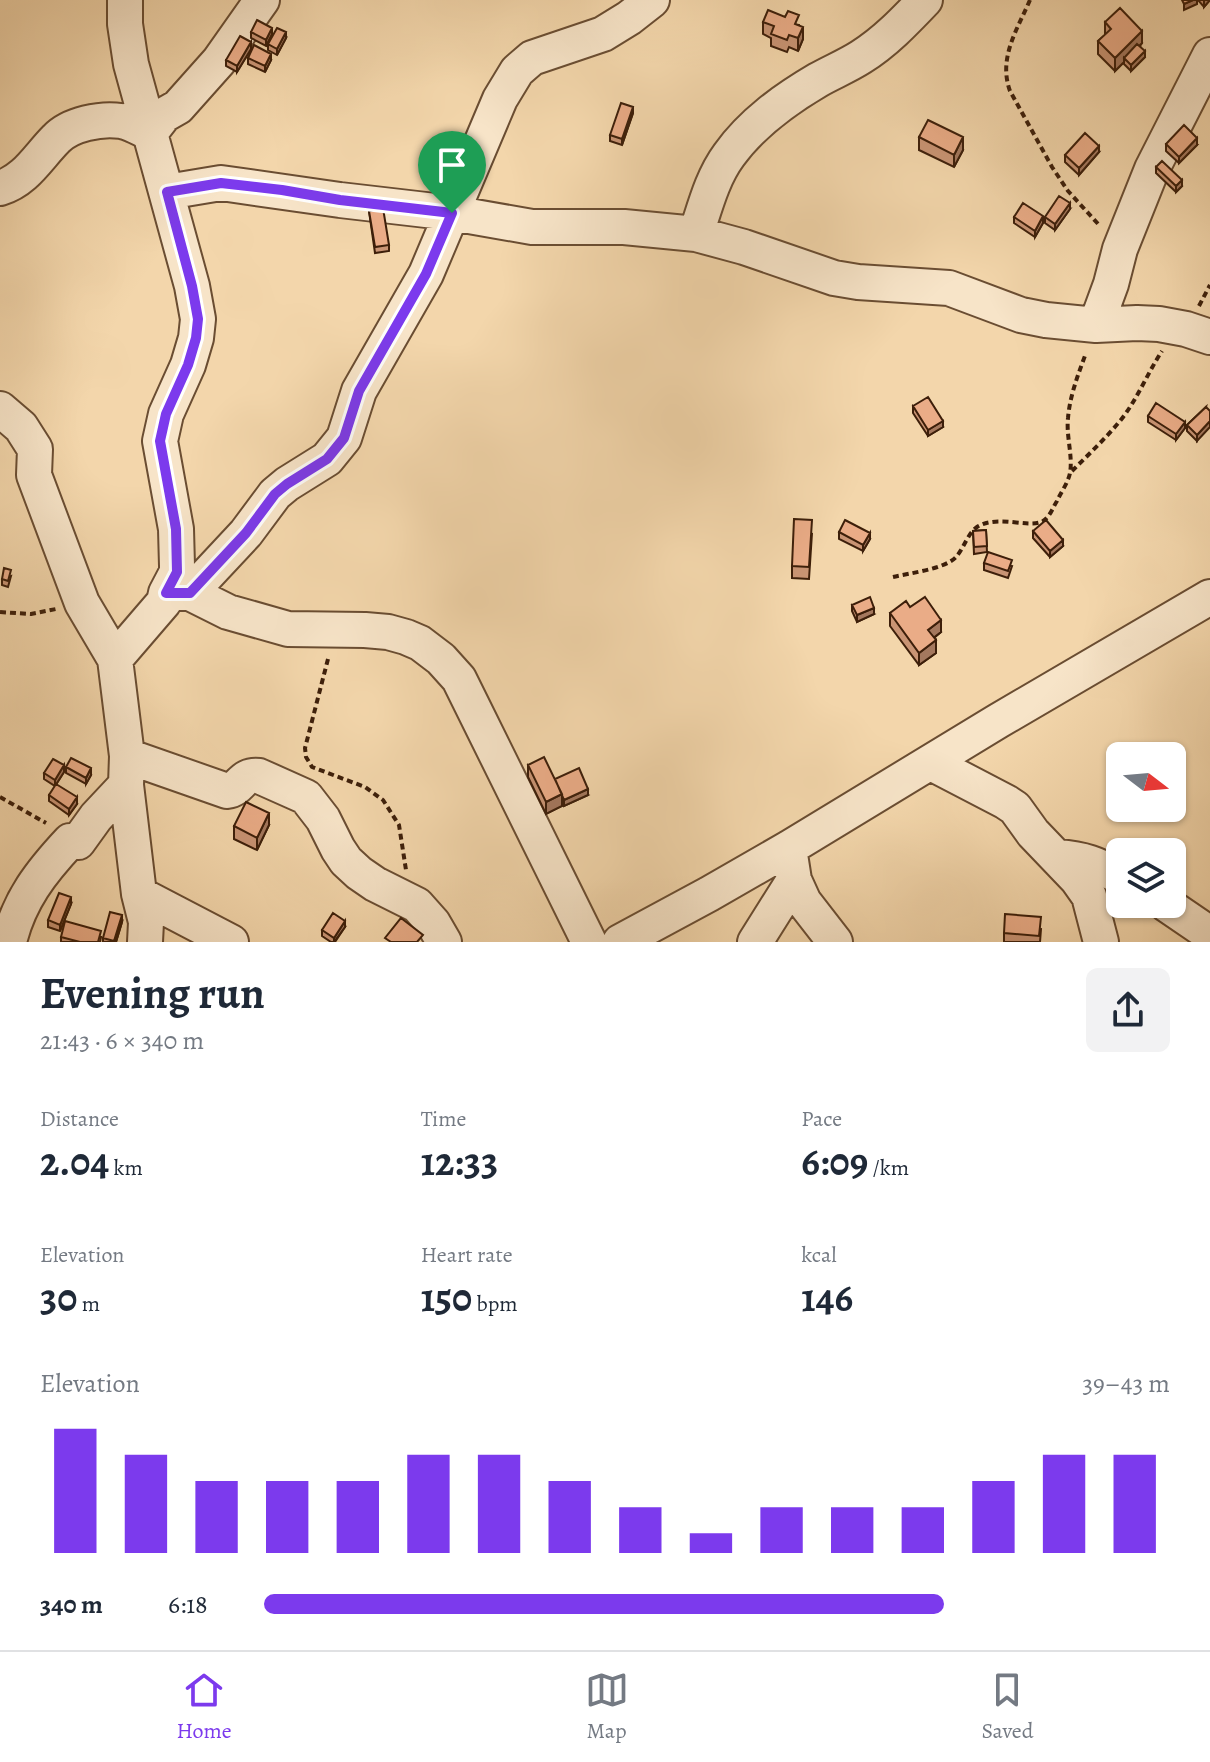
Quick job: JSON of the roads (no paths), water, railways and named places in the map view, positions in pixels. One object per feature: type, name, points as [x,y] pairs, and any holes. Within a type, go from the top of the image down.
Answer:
[{"type":"street","points":[[125,0],[131,64],[192,286],[198,319],[188,365],[166,414],[160,441],[170,490],[178,593]]},
{"type":"street","points":[[150,133],[219,61],[262,0]]},
{"type":"street","points":[[115,659],[164,602],[246,533],[275,494],[327,459],[344,438],[359,391],[426,274],[500,99],[517,71],[532,58],[603,34],[652,0]]},
{"type":"street","points":[[696,234],[712,186],[727,158],[746,134],[771,112],[883,42],[920,1]]},
{"type":"street","points":[[1096,325],[1120,249],[1152,169],[1210,55]]},
{"type":"street","points":[[0,188],[17,181],[57,137],[80,124],[122,121],[150,133]]},
{"type":"street","points":[[167,192],[221,183],[452,213],[532,227],[624,227],[696,234],[834,278],[949,288],[1021,315],[1096,325],[1137,323],[1175,327],[1210,337]]},
{"type":"street","points":[[0,409],[21,427],[35,449],[34,475],[82,603],[115,659],[139,894],[146,922],[145,942]]},
{"type":"street","points":[[178,593],[228,612],[288,629],[377,631],[406,637],[441,659],[459,679],[589,942]]},
{"type":"street","points":[[620,942],[709,894],[791,864],[931,763],[1210,597]]},
{"type":"street","points":[[931,763],[1015,808],[1089,896],[1101,942]]},
{"type":"street","points":[[9,942],[12,927],[38,877],[70,841],[78,842],[127,770]]},
{"type":"street","points":[[127,770],[227,791],[233,790],[246,777],[259,776],[306,797],[323,819],[346,861],[375,884],[417,905],[444,942]]},
{"type":"street","points":[[1057,857],[1079,859],[1106,869]]},
{"type":"street","points":[[755,942],[791,864]]},
{"type":"street","points":[[791,864],[804,902],[835,942]]},
{"type":"street","points":[[139,894],[231,942]]},
{"type":"street","points":[[1186,918],[1210,934]]}]
